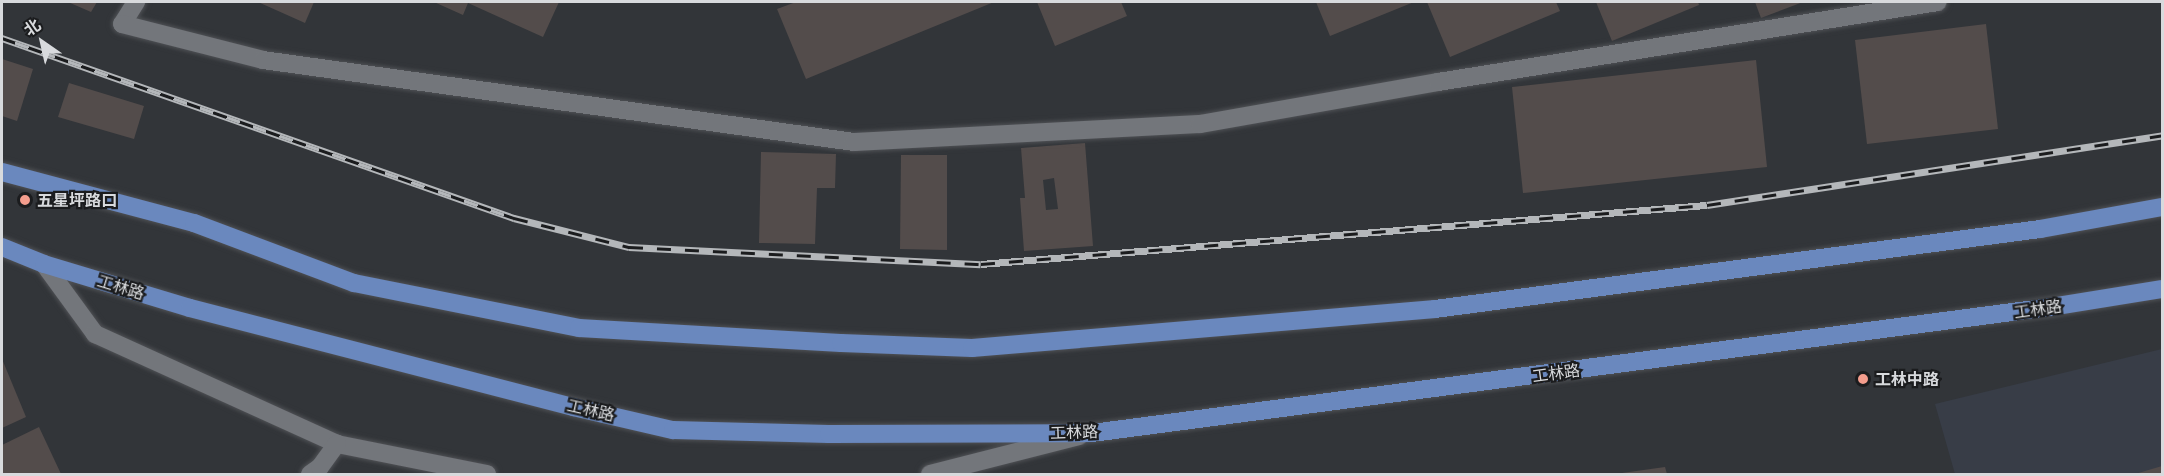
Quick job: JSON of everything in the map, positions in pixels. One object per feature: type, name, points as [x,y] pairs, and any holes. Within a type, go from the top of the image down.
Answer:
[{"type":"highway","points":[[2,172],[194,223],[354,283],[579,328],[972,348],[1434,309],[2040,229],[2163,207]]},
{"type":"highway","name":"工林路","points":[[2,247],[44,264],[190,308],[673,430],[829,434],[1092,433],[2028,310],[2163,289]]},
{"type":"street","points":[[136,2],[122,24],[263,60],[854,142],[1200,124],[1449,80],[1938,2]]},
{"type":"street","points":[[44,264],[95,334],[337,444],[487,474]]},
{"type":"street","points":[[930,474],[1092,433]]},
{"type":"street","points":[[310,474],[320,467],[337,444]]},
{"type":"shaded area","points":[[2162,349],[2162,474],[1955,474],[1935,404]]},
{"type":"building","points":[[68,2],[97,2],[91,12]]},
{"type":"building","points":[[258,2],[314,2],[305,23]]},
{"type":"building","points":[[434,2],[559,2],[543,37],[468,3],[463,15]]},
{"type":"building","points":[[796,2],[994,2],[806,79],[777,9]]},
{"type":"building","points":[[1037,2],[1121,2],[1127,16],[1055,46]]},
{"type":"building","points":[[1316,2],[1414,2],[1330,36]]},
{"type":"building","points":[[1427,2],[1556,2],[1560,11],[1450,57]]},
{"type":"building","points":[[1596,2],[1698,2],[1699,5],[1612,41]]},
{"type":"building","points":[[1755,2],[1803,2],[1761,18]]},
{"type":"building","points":[[1986,24],[1998,129],[1867,144],[1855,40]]},
{"type":"building","points":[[2,59],[33,69],[17,121],[2,116]]},
{"type":"building","points":[[1756,60],[1767,167],[1523,193],[1512,87]]},
{"type":"building","points":[[69,83],[144,106],[134,139],[58,117]]},
{"type":"building","points":[[1085,143],[1093,246],[1024,251],[1020,198],[1025,198],[1021,148]],"holes":[[[1054,178],[1058,209],[1046,210],[1043,180]]]},
{"type":"building","points":[[761,152],[836,154],[835,188],[817,188],[815,244],[759,243]]},
{"type":"building","points":[[901,155],[947,155],[947,250],[900,249]]},
{"type":"building","points":[[2,359],[26,417],[2,428]]},
{"type":"building","points":[[39,427],[61,474],[2,474],[2,445]]},
{"type":"building","points":[[2162,466],[2162,474],[2135,474]]},
{"type":"building","points":[[1665,467],[1667,474],[1622,474],[1622,473]]},
{"type":"railway","points":[[2,38],[514,218],[629,247],[981,264],[1707,205],[2162,135]]},
{"type":"place","name":"五星坪路口","points":[[25,200]]},
{"type":"place","name":"工林中路","points":[[1863,379]]}]
